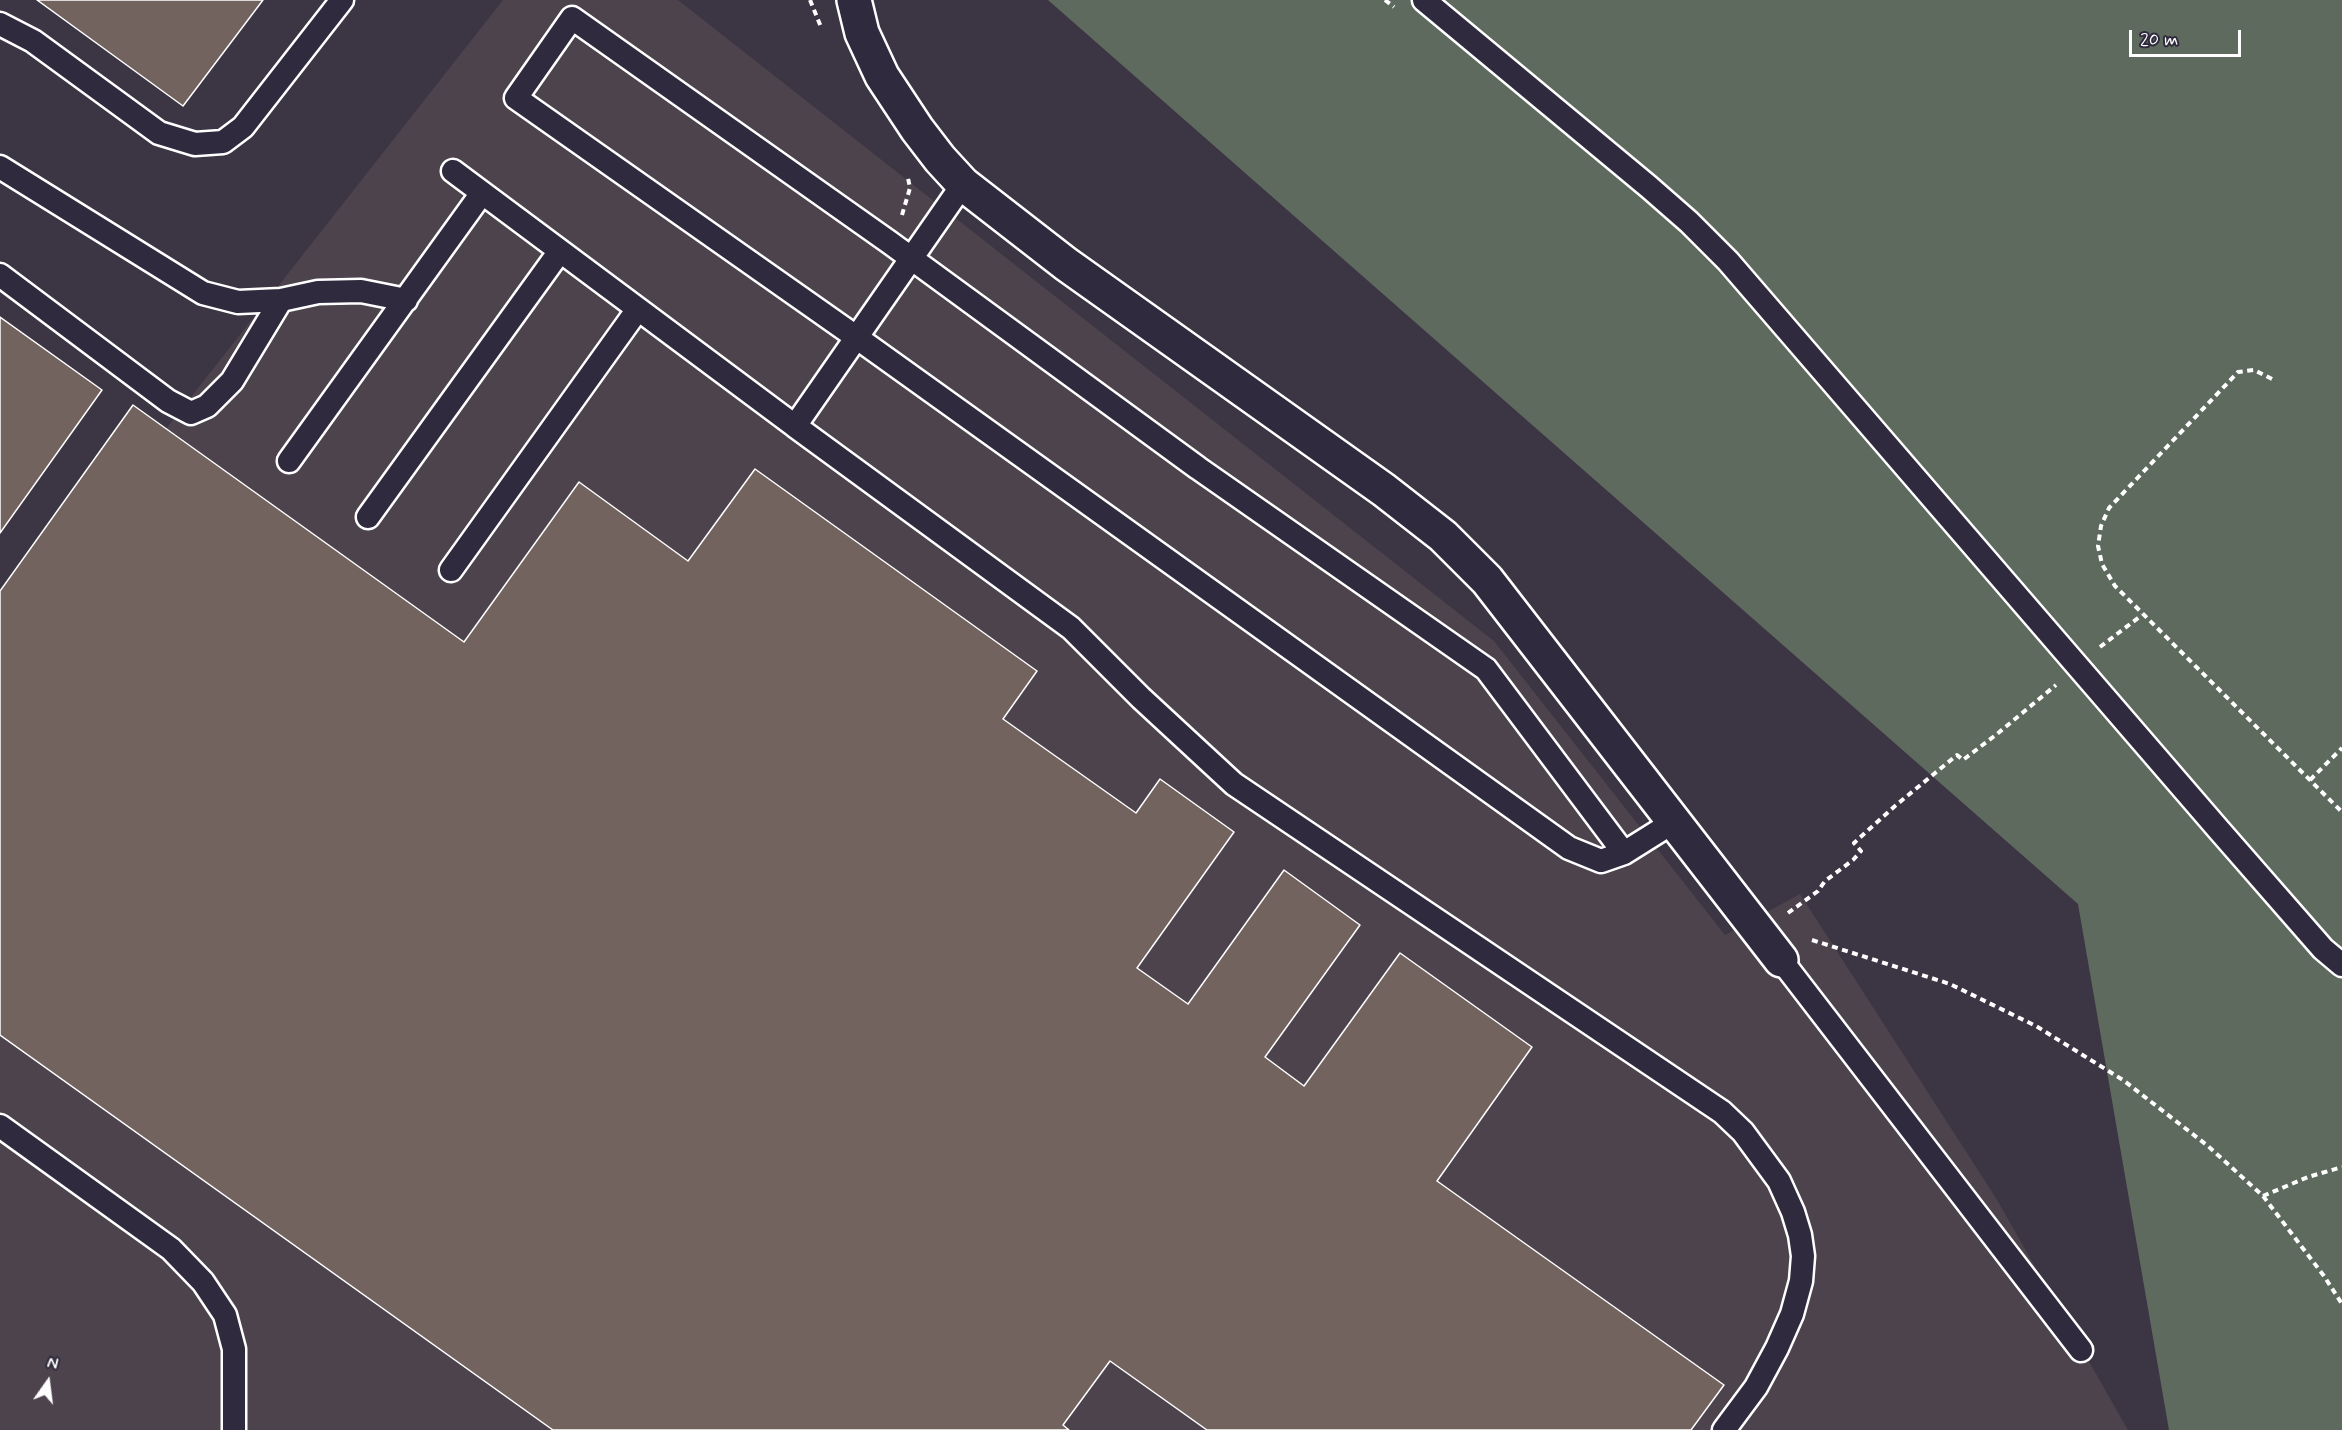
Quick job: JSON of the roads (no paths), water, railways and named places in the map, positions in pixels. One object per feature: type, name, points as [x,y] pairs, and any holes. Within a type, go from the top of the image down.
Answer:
[{"type":"street","points":[[854,0],[862,33],[882,76],[917,129],[963,184],[1066,264],[1384,490],[1443,536],[1487,580],[1781,960]]},
{"type":"lane","points":[[0,24],[33,42],[159,133],[195,144],[223,142],[243,127],[342,0]]},
{"type":"lane","points":[[1424,0],[1649,187],[1689,222],[1728,261],[2219,830],[2323,949],[2342,965]]},
{"type":"lane","points":[[1624,853],[1486,669],[1198,468],[911,259],[572,18],[516,98],[1569,848],[1601,861],[1624,853],[1675,821]]},
{"type":"lane","points":[[0,167],[203,293],[238,302],[281,300],[318,292],[361,291],[406,300]]},
{"type":"lane","points":[[453,171],[1071,628],[1141,698],[1234,784],[1722,1112],[1743,1132],[1779,1181],[1793,1212],[1803,1256],[1802,1272],[1792,1314],[1777,1348],[1756,1387],[1725,1430]]},
{"type":"lane","points":[[795,426],[963,184]]},
{"type":"lane","points":[[289,461],[482,193]]},
{"type":"lane","points":[[368,517],[560,251]]},
{"type":"lane","points":[[0,275],[168,401],[191,413],[207,406],[232,381],[281,300]]},
{"type":"lane","points":[[451,570],[638,309]]},
{"type":"lane","points":[[1781,960],[2081,1350]]},
{"type":"lane","points":[[0,1126],[171,1249],[203,1282],[225,1315],[234,1348],[234,1430]]}]
